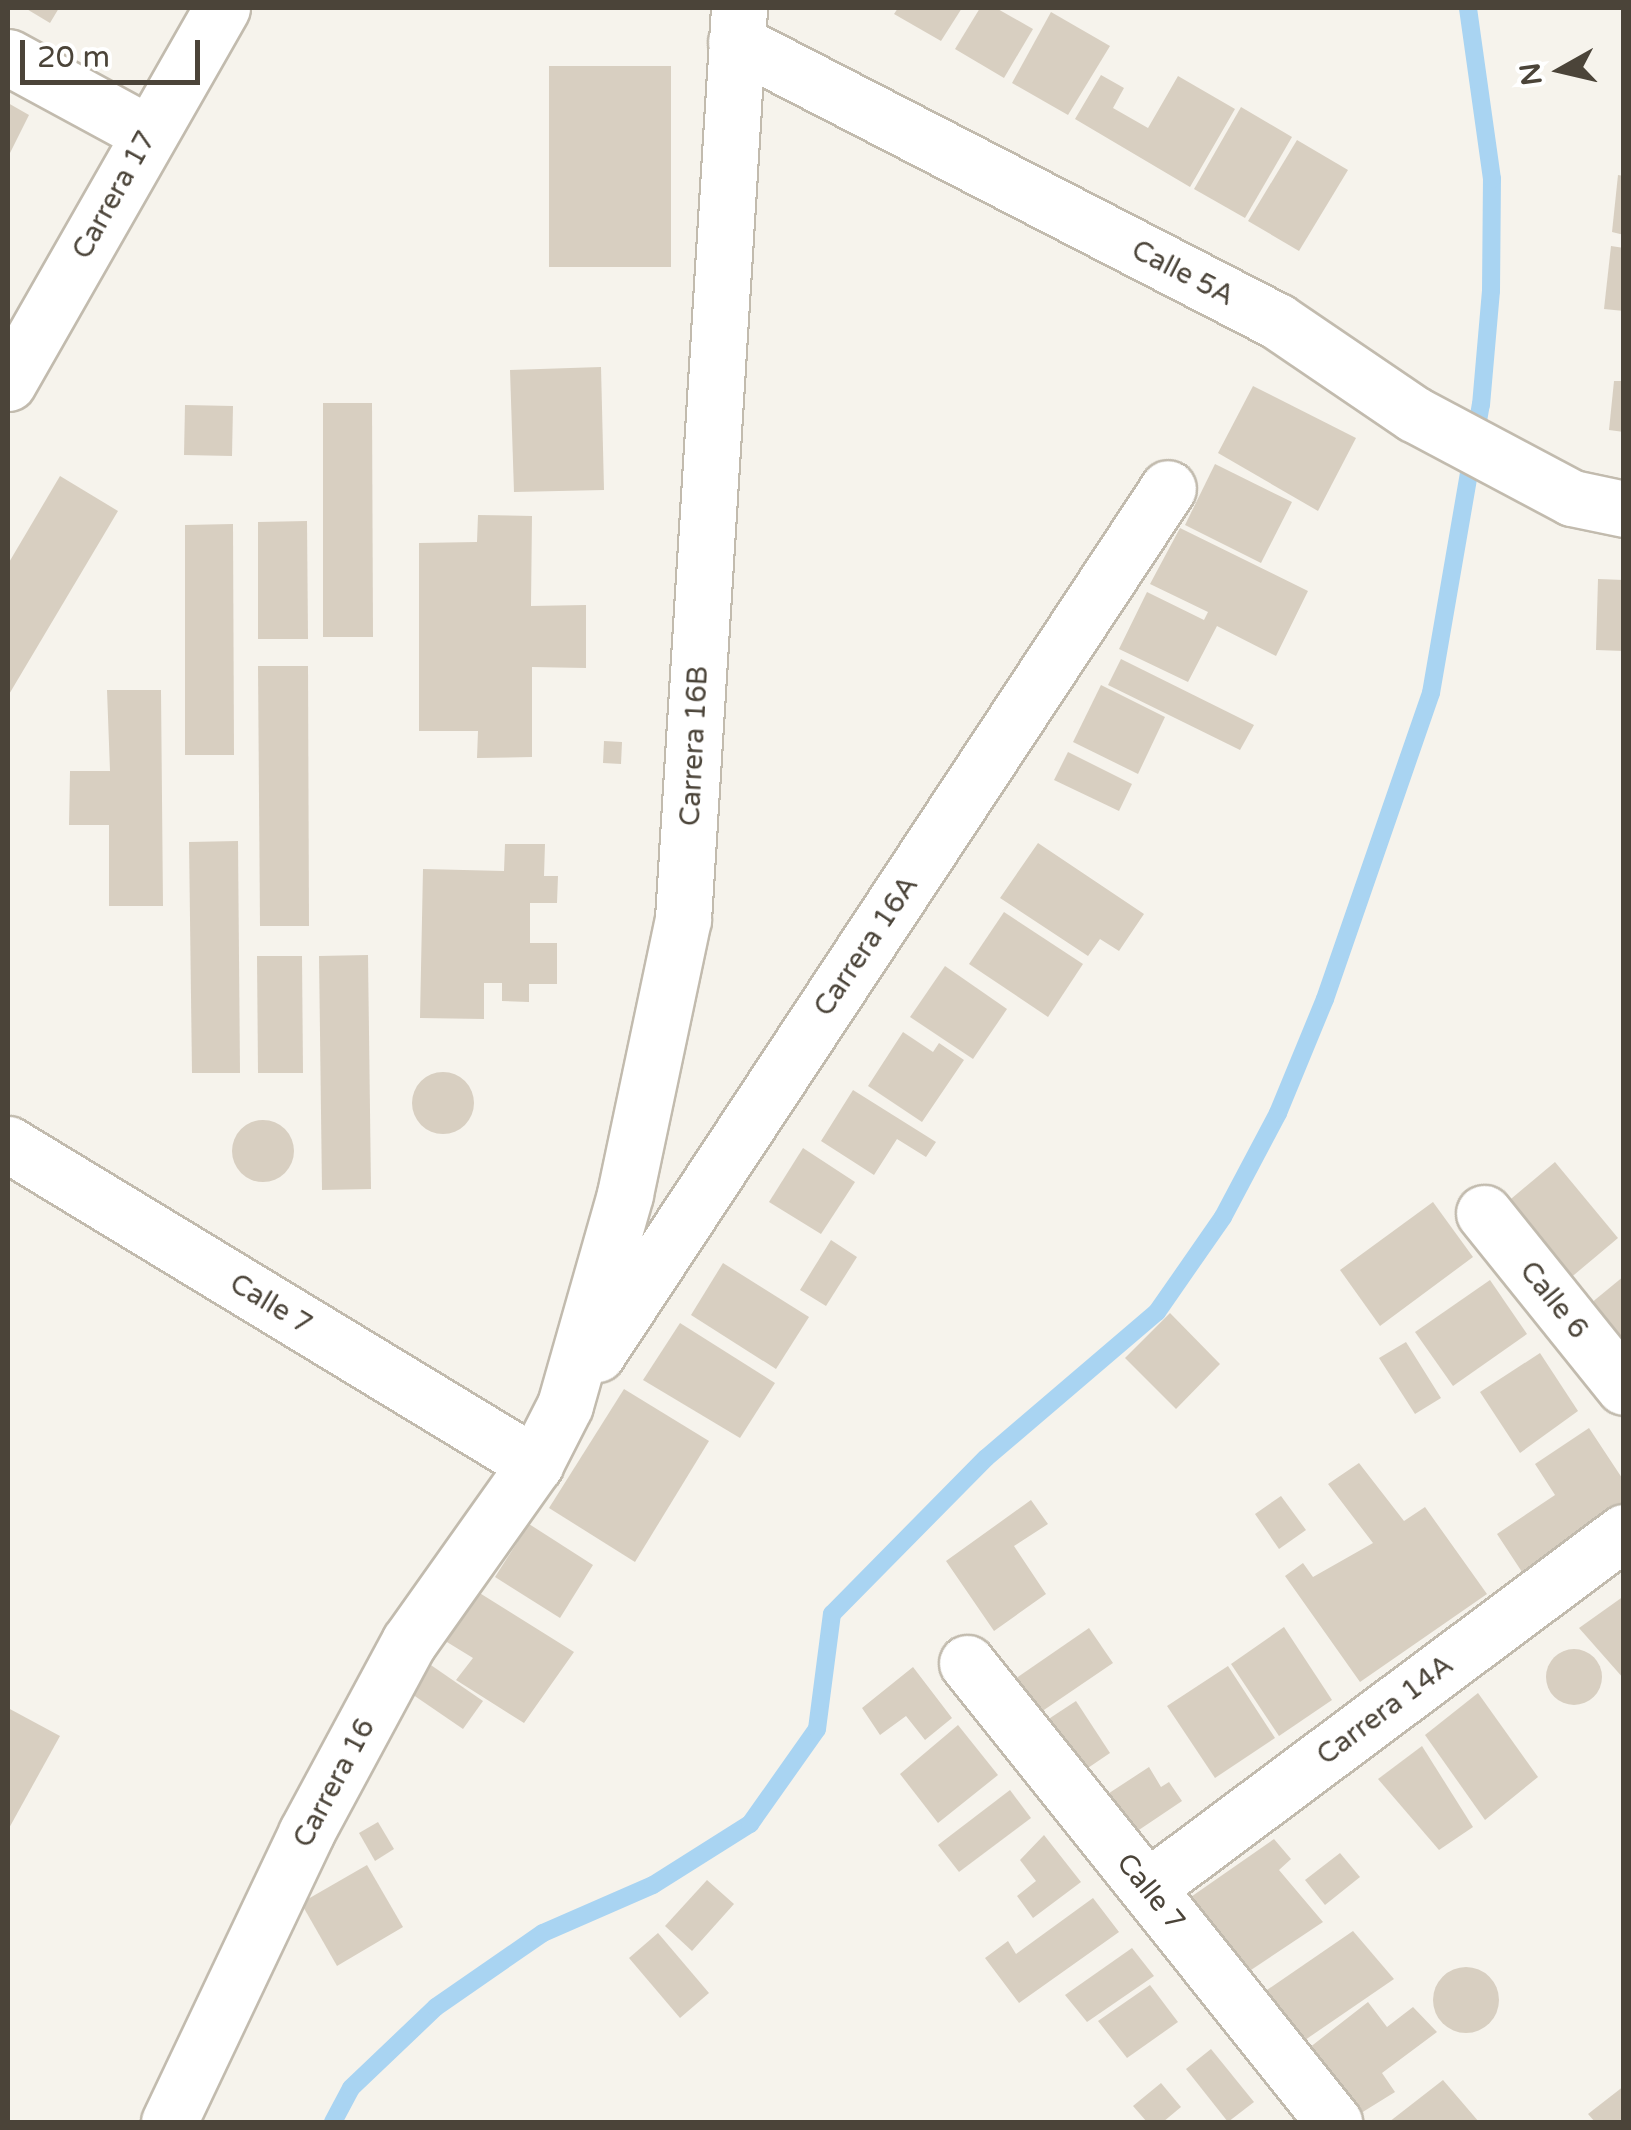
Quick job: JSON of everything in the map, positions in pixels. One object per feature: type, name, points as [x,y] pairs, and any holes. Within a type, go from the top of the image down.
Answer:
[{"type":"street","name":"Carrera 17","points":[[8,383],[222,8]]},
{"type":"street","name":"Calle 5A","points":[[737,25],[1277,321],[1414,414],[1598,504]]},
{"type":"street","name":"Carrera 16B","points":[[536,1464],[565,1405],[625,1194],[683,920],[737,25]]},
{"type":"street","points":[[8,57],[148,133]]},
{"type":"street","name":"Carrera 16A","points":[[565,1405],[1168,488]]},
{"type":"street","name":"Calle 7","points":[[8,1144],[536,1464]]},
{"type":"street","name":"Calle 6","points":[[1484,1213],[1624,1386]]},
{"type":"street","name":"Carrera 16","points":[[169,2122],[306,1834],[408,1642],[536,1464]]},
{"type":"street","name":"Carrera 14A","points":[[1147,1888],[1624,1532]]},
{"type":"street","name":"Calle 7","points":[[967,1663],[1334,2122]]},
{"type":"building","points":[[25,8],[59,8],[50,23]]},
{"type":"building","points":[[898,8],[962,8],[941,41],[894,14]]},
{"type":"building","points":[[980,8],[996,8],[1033,29],[1004,78],[955,49]]},
{"type":"building","points":[[1051,12],[1110,46],[1068,115],[1012,83]]},
{"type":"building","points":[[549,66],[671,66],[671,267],[549,267]]},
{"type":"building","points":[[1101,75],[1124,88],[1113,108],[1148,128],[1178,76],[1235,109],[1190,187],[1075,119]]},
{"type":"building","points":[[8,103],[29,115],[8,157]]},
{"type":"building","points":[[1241,107],[1292,137],[1245,218],[1194,189]]},
{"type":"building","points":[[1297,140],[1348,170],[1299,251],[1248,221]]},
{"type":"building","points":[[1618,175],[1624,176],[1624,235],[1612,232]]},
{"type":"building","points":[[1611,246],[1624,248],[1624,311],[1604,309]]},
{"type":"building","points":[[601,367],[604,490],[514,492],[510,370]]},
{"type":"building","points":[[1614,381],[1624,381],[1624,432],[1609,430]]},
{"type":"building","points":[[1253,386],[1356,438],[1318,511],[1218,453]]},
{"type":"building","points":[[323,403],[372,403],[373,637],[323,637]]},
{"type":"building","points":[[185,405],[233,406],[232,456],[184,455]]},
{"type":"building","points":[[1215,464],[1292,502],[1261,563],[1185,525]]},
{"type":"building","points":[[60,476],[118,511],[8,696],[8,564]]},
{"type":"building","points":[[478,515],[532,516],[531,606],[586,605],[586,668],[532,667],[532,757],[477,758],[478,731],[419,731],[419,543],[477,542]]},
{"type":"building","points":[[307,521],[308,639],[258,639],[258,522]]},
{"type":"building","points":[[233,524],[234,755],[185,755],[185,525]]},
{"type":"building","points":[[1180,528],[1308,591],[1276,656],[1217,626],[1188,682],[1119,649],[1147,592],[1204,620],[1208,612],[1150,584]]},
{"type":"building","points":[[1598,579],[1624,580],[1624,651],[1596,650]]},
{"type":"building","points":[[1121,659],[1254,725],[1240,750],[1108,685]]},
{"type":"building","points":[[258,666],[308,666],[309,926],[260,926]]},
{"type":"building","points":[[1101,685],[1165,717],[1138,774],[1073,742]]},
{"type":"building","points":[[107,690],[161,690],[163,906],[109,906],[109,825],[69,825],[70,771],[110,771]]},
{"type":"building","points":[[604,741],[622,742],[621,764],[603,763]]},
{"type":"building","points":[[1068,752],[1132,784],[1119,811],[1054,780]]},
{"type":"building","points":[[238,841],[240,1073],[192,1073],[189,842]]},
{"type":"building","points":[[1038,843],[1144,914],[1119,951],[1100,939],[1088,956],[1000,898]]},
{"type":"building","points":[[505,844],[545,844],[544,876],[558,876],[557,903],[530,903],[530,943],[557,943],[557,984],[529,984],[529,1002],[502,1001],[502,983],[484,983],[484,1019],[420,1018],[423,869],[504,871]]},
{"type":"building","points":[[1004,912],[1083,964],[1048,1017],[969,964]]},
{"type":"building","points":[[368,955],[371,1189],[322,1190],[319,956]]},
{"type":"building","points":[[257,956],[302,956],[303,1073],[258,1073]]},
{"type":"building","points":[[945,966],[1007,1009],[973,1059],[910,1017]]},
{"type":"building","points":[[903,1032],[933,1052],[939,1043],[964,1060],[922,1122],[868,1086]]},
{"type":"building","points":[[443,1072],[465,1081],[474,1103],[465,1125],[443,1134],[421,1125],[412,1103],[421,1081]]},
{"type":"building","points":[[853,1090],[936,1142],[926,1157],[897,1139],[874,1175],[821,1141]]},
{"type":"building","points":[[263,1120],[285,1129],[294,1151],[285,1173],[263,1182],[241,1173],[232,1151],[241,1129]]},
{"type":"building","points":[[803,1148],[855,1182],[821,1234],[769,1202]]},
{"type":"building","points":[[1555,1162],[1618,1238],[1562,1285],[1499,1209]]},
{"type":"building","points":[[1433,1202],[1473,1257],[1380,1326],[1340,1270]]},
{"type":"building","points":[[831,1240],[857,1257],[826,1306],[800,1290]]},
{"type":"building","points":[[723,1263],[809,1317],[776,1369],[691,1315]]},
{"type":"building","points":[[1624,1276],[1624,1358],[1579,1313]]},
{"type":"building","points":[[1490,1280],[1527,1334],[1453,1386],[1415,1332]]},
{"type":"building","points":[[1170,1313],[1220,1364],[1176,1409],[1125,1358]]},
{"type":"building","points":[[680,1323],[775,1383],[740,1438],[643,1380]]},
{"type":"building","points":[[1406,1342],[1441,1398],[1415,1414],[1379,1358]]},
{"type":"building","points":[[1540,1353],[1578,1411],[1520,1453],[1480,1392]]},
{"type":"building","points":[[624,1389],[709,1441],[635,1562],[549,1508]]},
{"type":"building","points":[[1589,1428],[1624,1481],[1624,1503],[1522,1572],[1497,1534],[1555,1495],[1535,1464]]},
{"type":"building","points":[[1359,1463],[1404,1521],[1425,1507],[1487,1594],[1360,1682],[1285,1576],[1303,1563],[1313,1577],[1373,1543],[1328,1484]]},
{"type":"building","points":[[1281,1496],[1306,1530],[1279,1549],[1255,1514]]},
{"type":"building","points":[[1031,1500],[1048,1524],[1014,1546],[1046,1594],[994,1631],[946,1561]]},
{"type":"building","points":[[529,1524],[593,1565],[560,1618],[495,1577]]},
{"type":"building","points":[[478,1592],[574,1652],[524,1723],[456,1680],[473,1658],[442,1639]]},
{"type":"building","points":[[1624,1596],[1624,1679],[1579,1628]]},
{"type":"building","points":[[1284,1627],[1332,1700],[1279,1736],[1231,1664]]},
{"type":"building","points":[[1089,1628],[1113,1663],[1038,1714],[1015,1679]]},
{"type":"building","points":[[1574,1649],[1594,1657],[1602,1677],[1594,1697],[1574,1705],[1554,1697],[1546,1677],[1554,1657]]},
{"type":"building","points":[[425,1661],[483,1701],[463,1729],[406,1690]]},
{"type":"building","points":[[1228,1666],[1275,1738],[1215,1778],[1167,1706]]},
{"type":"building","points":[[913,1667],[952,1718],[925,1740],[906,1716],[880,1735],[862,1708]]},
{"type":"building","points":[[1478,1693],[1538,1777],[1485,1820],[1425,1735]]},
{"type":"building","points":[[1076,1701],[1110,1753],[1079,1774],[1044,1722]]},
{"type":"building","points":[[8,1708],[60,1736],[8,1830]]},
{"type":"building","points":[[958,1725],[998,1775],[938,1823],[900,1774]]},
{"type":"building","points":[[1422,1746],[1473,1827],[1439,1850],[1378,1779]]},
{"type":"building","points":[[1149,1767],[1161,1787],[1169,1782],[1182,1801],[1124,1840],[1097,1801]]},
{"type":"building","points":[[1010,1790],[1031,1818],[959,1872],[938,1845]]},
{"type":"building","points":[[378,1822],[394,1849],[375,1861],[359,1833]]},
{"type":"building","points":[[1044,1835],[1081,1882],[1033,1918],[1017,1896],[1036,1881],[1020,1860]]},
{"type":"building","points":[[1274,1839],[1291,1859],[1279,1870],[1323,1922],[1236,1980],[1175,1908]]},
{"type":"building","points":[[1340,1853],[1360,1877],[1325,1905],[1305,1880]]},
{"type":"building","points":[[367,1865],[403,1927],[337,1966],[301,1903]]},
{"type":"building","points":[[707,1880],[734,1904],[692,1951],[665,1926]]},
{"type":"building","points":[[1093,1898],[1119,1932],[1019,2003],[985,1958],[1008,1941],[1016,1954]]},
{"type":"building","points":[[1353,1931],[1394,1979],[1305,2040],[1264,1992]]},
{"type":"building","points":[[658,1933],[709,1993],[680,2018],[629,1958]]},
{"type":"building","points":[[1132,1948],[1154,1976],[1087,2022],[1065,1995]]},
{"type":"building","points":[[1466,1967],[1490,1976],[1499,2000],[1490,2024],[1466,2033],[1442,2024],[1433,2000],[1442,1976]]},
{"type":"building","points":[[1150,1985],[1178,2022],[1127,2058],[1098,2021]]},
{"type":"building","points":[[1368,2002],[1387,2027],[1413,2007],[1437,2032],[1382,2073],[1395,2092],[1353,2118],[1300,2055]]},
{"type":"building","points":[[1211,2049],[1254,2102],[1228,2122],[1186,2069]]},
{"type":"building","points":[[1443,2080],[1479,2122],[1389,2122]]},
{"type":"building","points":[[1161,2083],[1181,2107],[1163,2122],[1147,2122],[1133,2106]]},
{"type":"building","points":[[1624,2086],[1624,2122],[1595,2122],[1588,2114]]},
{"type":"waterway","points":[[333,2122],[351,2088],[436,2007],[543,1933],[653,1885],[750,1824],[817,1729],[832,1614],[986,1458],[1157,1312],[1223,1217],[1278,1113],[1325,999],[1431,693],[1481,405],[1491,291],[1492,179],[1468,8]]}]
